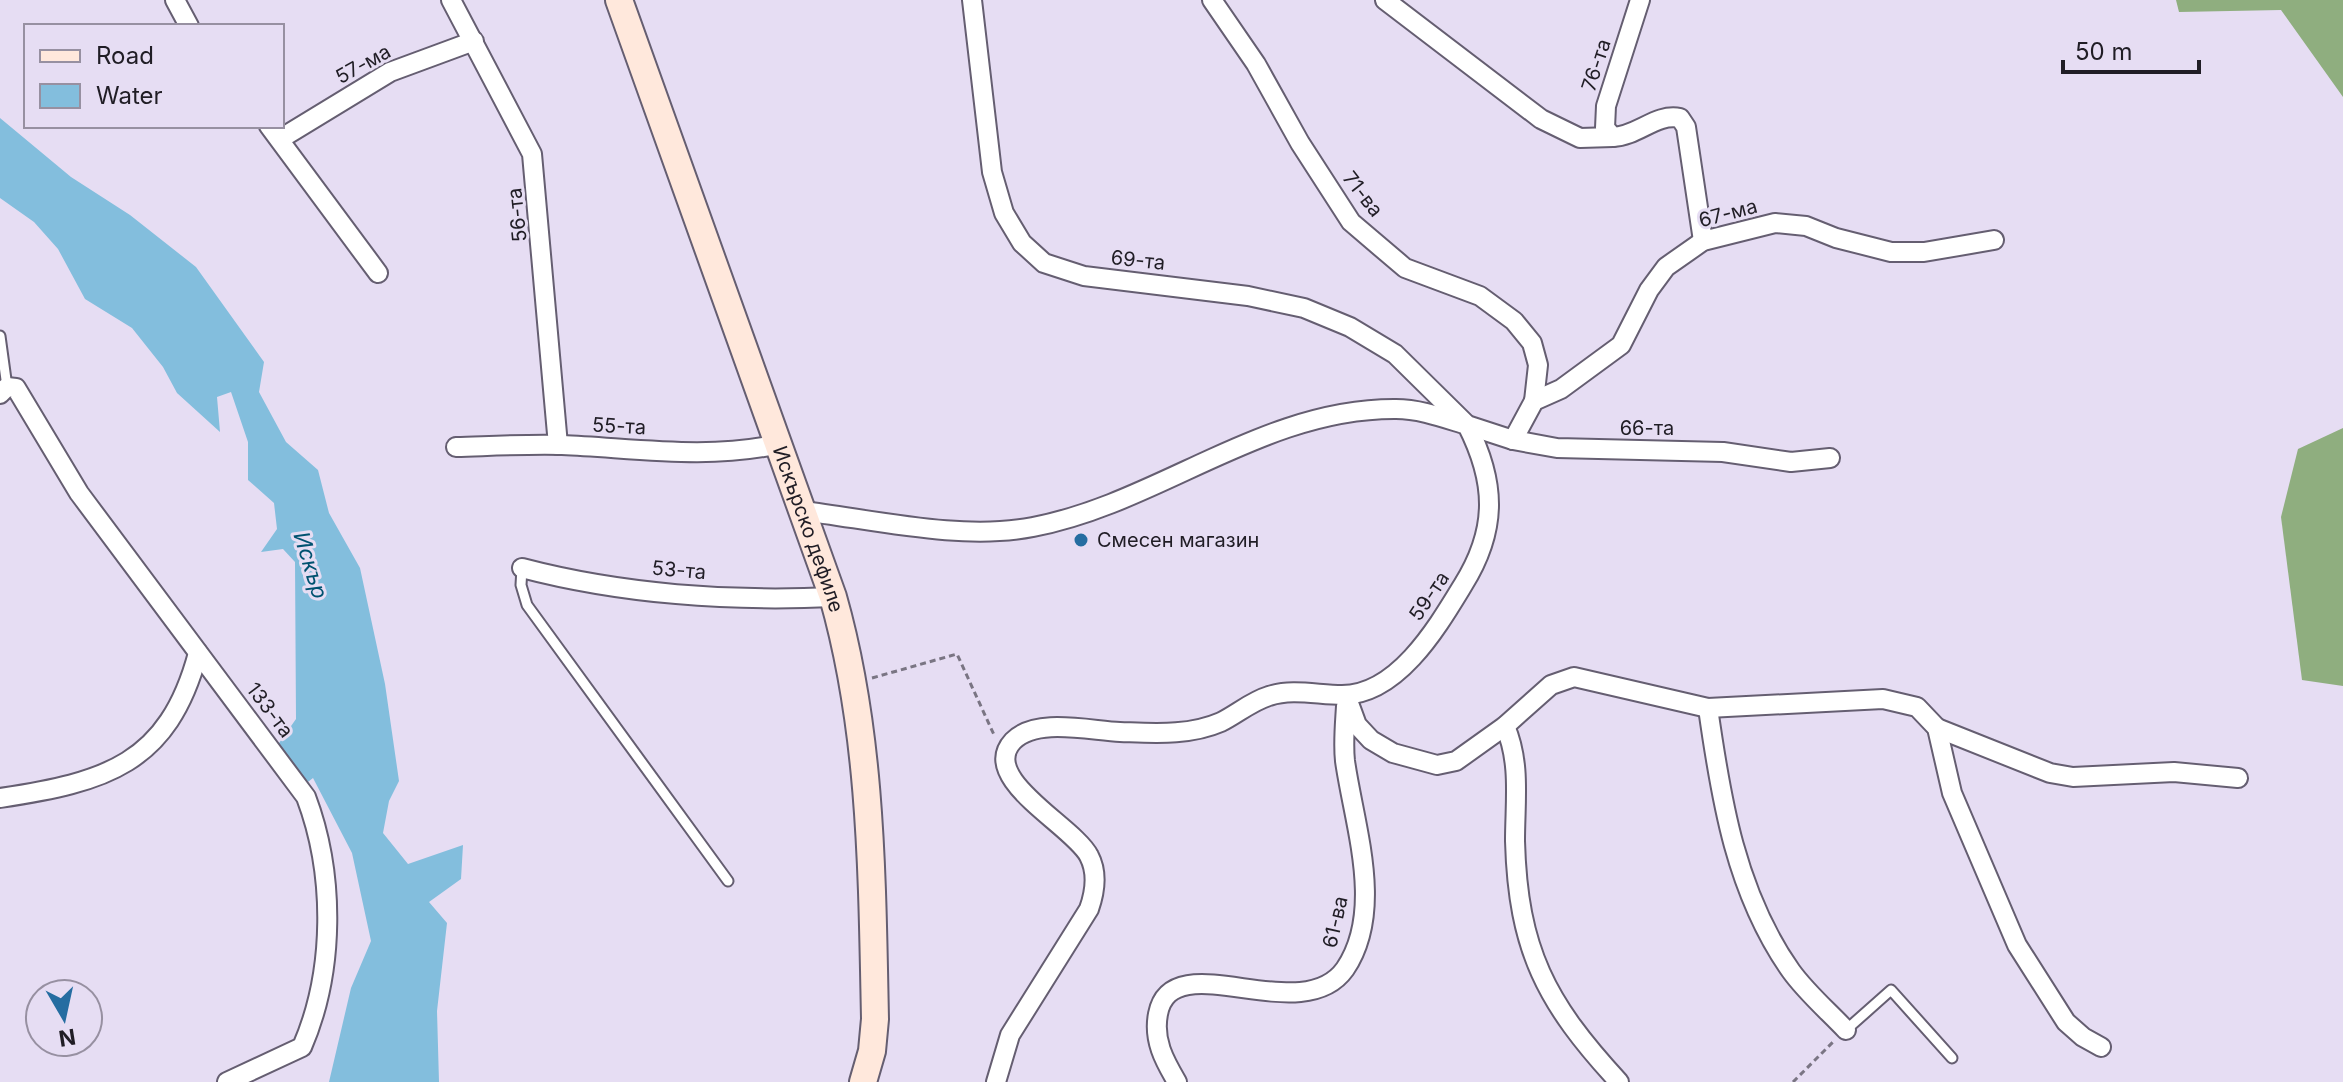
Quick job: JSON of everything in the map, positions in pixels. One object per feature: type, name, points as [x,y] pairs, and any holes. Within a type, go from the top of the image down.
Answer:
[{"type":"main road","name":"Искърско дефиле","points":[[619,0],[833,597],[856,683],[866,787],[875,1019],[872,1051],[863,1082]]},
{"type":"street","points":[[175,0],[188,24]]},
{"type":"street","name":"56-та","points":[[451,0],[532,154],[558,445]]},
{"type":"street","name":"69-та","points":[[972,0],[992,172],[1004,213],[1022,243],[1044,263],[1084,276],[1248,296],[1304,308],[1350,327],[1395,354],[1467,425]]},
{"type":"street","name":"71-ва","points":[[1212,0],[1256,64],[1300,143],[1351,222],[1405,268],[1480,296],[1514,321],[1532,343],[1538,365],[1534,401]]},
{"type":"street","points":[[1385,0],[1541,119],[1580,138],[1629,136],[1670,116],[1680,118],[1686,127],[1703,241]]},
{"type":"street","name":"76-та","points":[[1613,137],[1605,128],[1603,117],[1640,0]]},
{"type":"street","name":"57-ма","points":[[284,127],[390,72],[474,41]]},
{"type":"street","points":[[275,132],[378,273]]},
{"type":"street","name":"67-ма","points":[[1534,401],[1573,381],[1621,345],[1649,290],[1666,267],[1703,241],[1775,223],[1806,226],[1836,238],[1891,252],[1924,252],[1994,240]]},
{"type":"street","name":"133-та","points":[[4,391],[16,388],[22,395],[44,438],[79,493],[306,797],[319,831],[325,866],[327,920],[314,1021],[302,1047],[227,1082]]},
{"type":"street","points":[[1513,440],[1534,401]]},
{"type":"street","points":[[803,511],[979,532],[1032,528],[1086,514],[1253,440],[1357,411],[1398,409],[1467,425]]},
{"type":"street","name":"66-та","points":[[1467,425],[1513,440],[1557,448],[1723,452],[1791,462],[1830,458]]},
{"type":"street","name":"59-та","points":[[1007,758],[1012,741],[1025,733],[1045,728],[1162,734],[1193,731],[1219,723],[1269,696],[1295,692],[1346,695],[1374,686],[1395,673],[1422,646],[1470,575],[1486,533],[1490,494],[1485,460],[1467,425]]},
{"type":"street","name":"55-та","points":[[456,447],[558,445],[711,453],[743,452],[779,444]]},
{"type":"street","name":"53-та","points":[[522,568],[612,586],[754,598],[833,597]]},
{"type":"street","points":[[0,798],[62,789],[118,768],[152,745],[172,719],[190,685],[198,653]]},
{"type":"street","points":[[1346,695],[1357,725],[1371,740],[1417,762],[1437,765],[1456,761],[1505,726],[1551,685],[1574,677],[1708,708],[1883,699],[1917,707],[1937,728],[2050,773],[2073,777],[2174,772],[2238,778]]},
{"type":"street","name":"61-ва","points":[[1177,1082],[1161,1056],[1155,1027],[1160,1002],[1174,987],[1197,983],[1304,994],[1332,985],[1346,967],[1364,907],[1364,873],[1345,757],[1346,695]]},
{"type":"street","points":[[1708,708],[1723,812],[1743,876],[1792,972],[1846,1030]]},
{"type":"street","points":[[1505,726],[1515,749],[1516,878],[1525,934],[1544,985],[1567,1021],[1619,1082]]},
{"type":"street","points":[[1937,728],[1952,793],[2017,945],[2066,1022],[2101,1047]]},
{"type":"street","points":[[996,1082],[1010,1035],[1089,909],[1095,893],[1089,856],[1071,833],[1013,784],[1007,758]]},
{"type":"lane","points":[[0,336],[4,391]]},
{"type":"lane","points":[[522,568],[521,585],[527,605],[728,881]]},
{"type":"lane","points":[[1846,1030],[1891,990],[1952,1058]]},
{"type":"path","points":[[856,683],[957,654],[987,723],[1007,758]]},
{"type":"path","points":[[1793,1082],[1846,1030]]},
{"type":"green space","points":[[2176,0],[2343,0],[2343,97],[2281,10],[2179,12]]},
{"type":"green space","points":[[2343,428],[2343,686],[2302,680],[2281,517],[2298,449]]},
{"type":"water","name":"Искър","points":[[0,118],[71,177],[130,215],[196,267],[264,362],[259,392],[286,442],[318,470],[329,513],[360,568],[385,684],[399,781],[389,801],[383,833],[408,864],[463,845],[461,879],[429,902],[447,923],[437,1011],[439,1082],[329,1082],[351,988],[371,941],[352,853],[313,778],[304,785],[277,746],[296,719],[295,562],[283,549],[261,552],[277,529],[274,503],[248,480],[248,442],[231,392],[217,397],[220,432],[177,393],[163,367],[132,328],[85,299],[58,249],[34,222],[0,198]]},
{"type":"place","name":"Смесен магазин","points":[[1081,540]]}]
